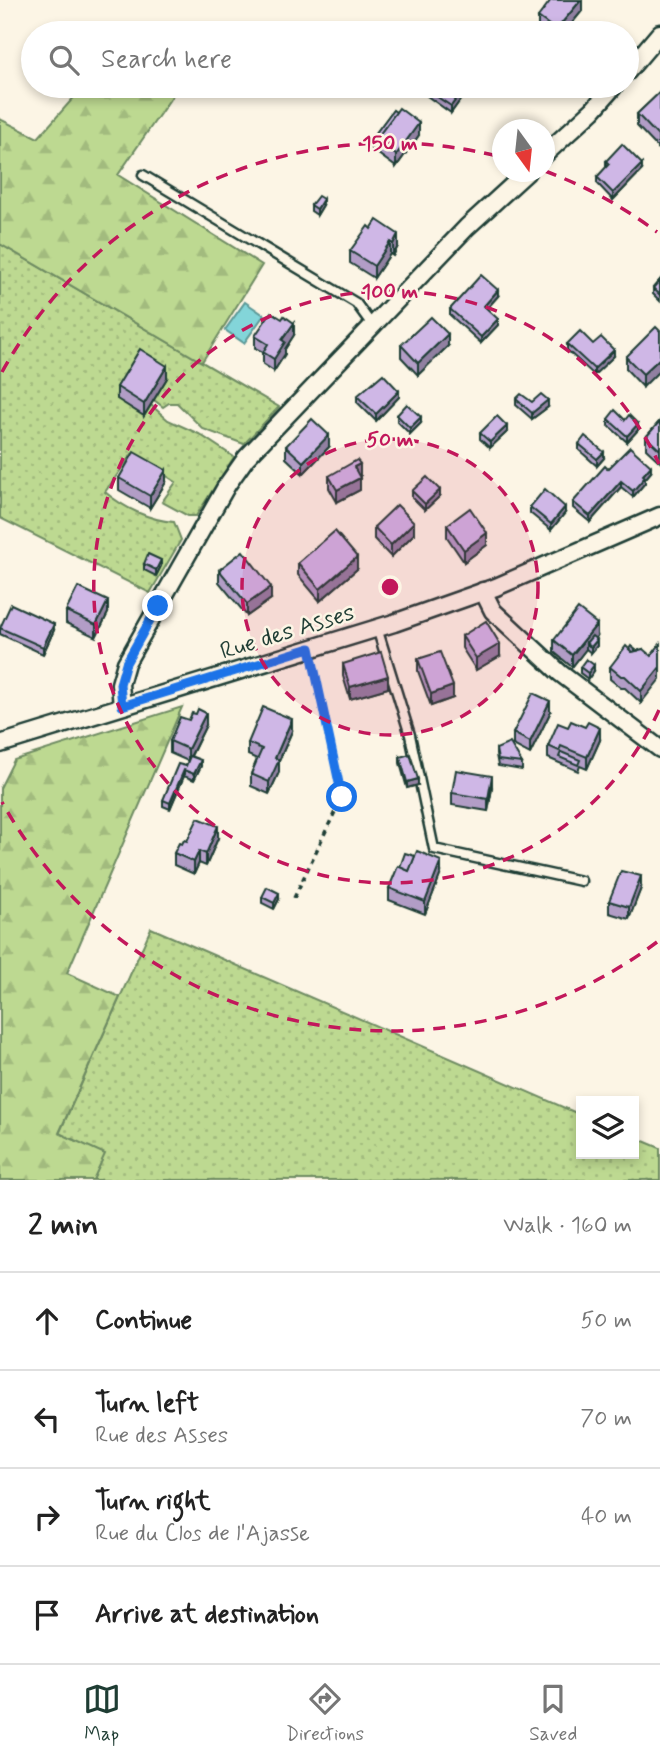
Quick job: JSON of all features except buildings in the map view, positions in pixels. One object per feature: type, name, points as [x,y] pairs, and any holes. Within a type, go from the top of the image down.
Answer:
[{"type":"street","points":[[639,58],[660,33]]},
{"type":"street","points":[[555,145],[604,98]]},
{"type":"street","points":[[122,706],[120,684],[126,663],[227,485],[246,458],[467,227],[516,182]]},
{"type":"street","name":"Rue des Asses","points":[[0,744],[377,628],[483,592],[660,516]]},
{"type":"street","points":[[483,592],[493,611],[561,673],[660,749]]},
{"type":"lane","points":[[143,174],[356,303],[372,326]]},
{"type":"lane","points":[[377,628],[410,734],[434,849],[581,881]]},
{"type":"path","points":[[294,898],[342,797],[310,648]]},
{"type":"green space","points":[[73,98],[171,98],[118,175],[262,265],[202,362],[0,244],[0,119],[38,138]]},
{"type":"green space","points":[[0,244],[279,407],[244,444],[203,429],[177,403],[169,403],[163,407],[154,400],[144,416],[151,405],[168,420],[199,434],[234,457],[196,516],[188,516],[162,502],[176,482],[132,454],[105,492],[137,512],[174,522],[181,540],[150,593],[0,518]]},
{"type":"green space","points":[[182,707],[67,973],[120,997],[59,1133],[105,1154],[93,1180],[0,1180],[0,788],[14,760]]},
{"type":"green space","points":[[151,928],[576,1113],[576,1159],[639,1159],[639,1139],[660,1148],[660,1180],[93,1180],[104,1154],[59,1134]]},
{"type":"water","points":[[245,302],[264,315],[244,343],[225,330]]},
{"type":"route","points":[[158,606],[126,663],[120,684],[122,706],[310,648],[342,797]]}]
